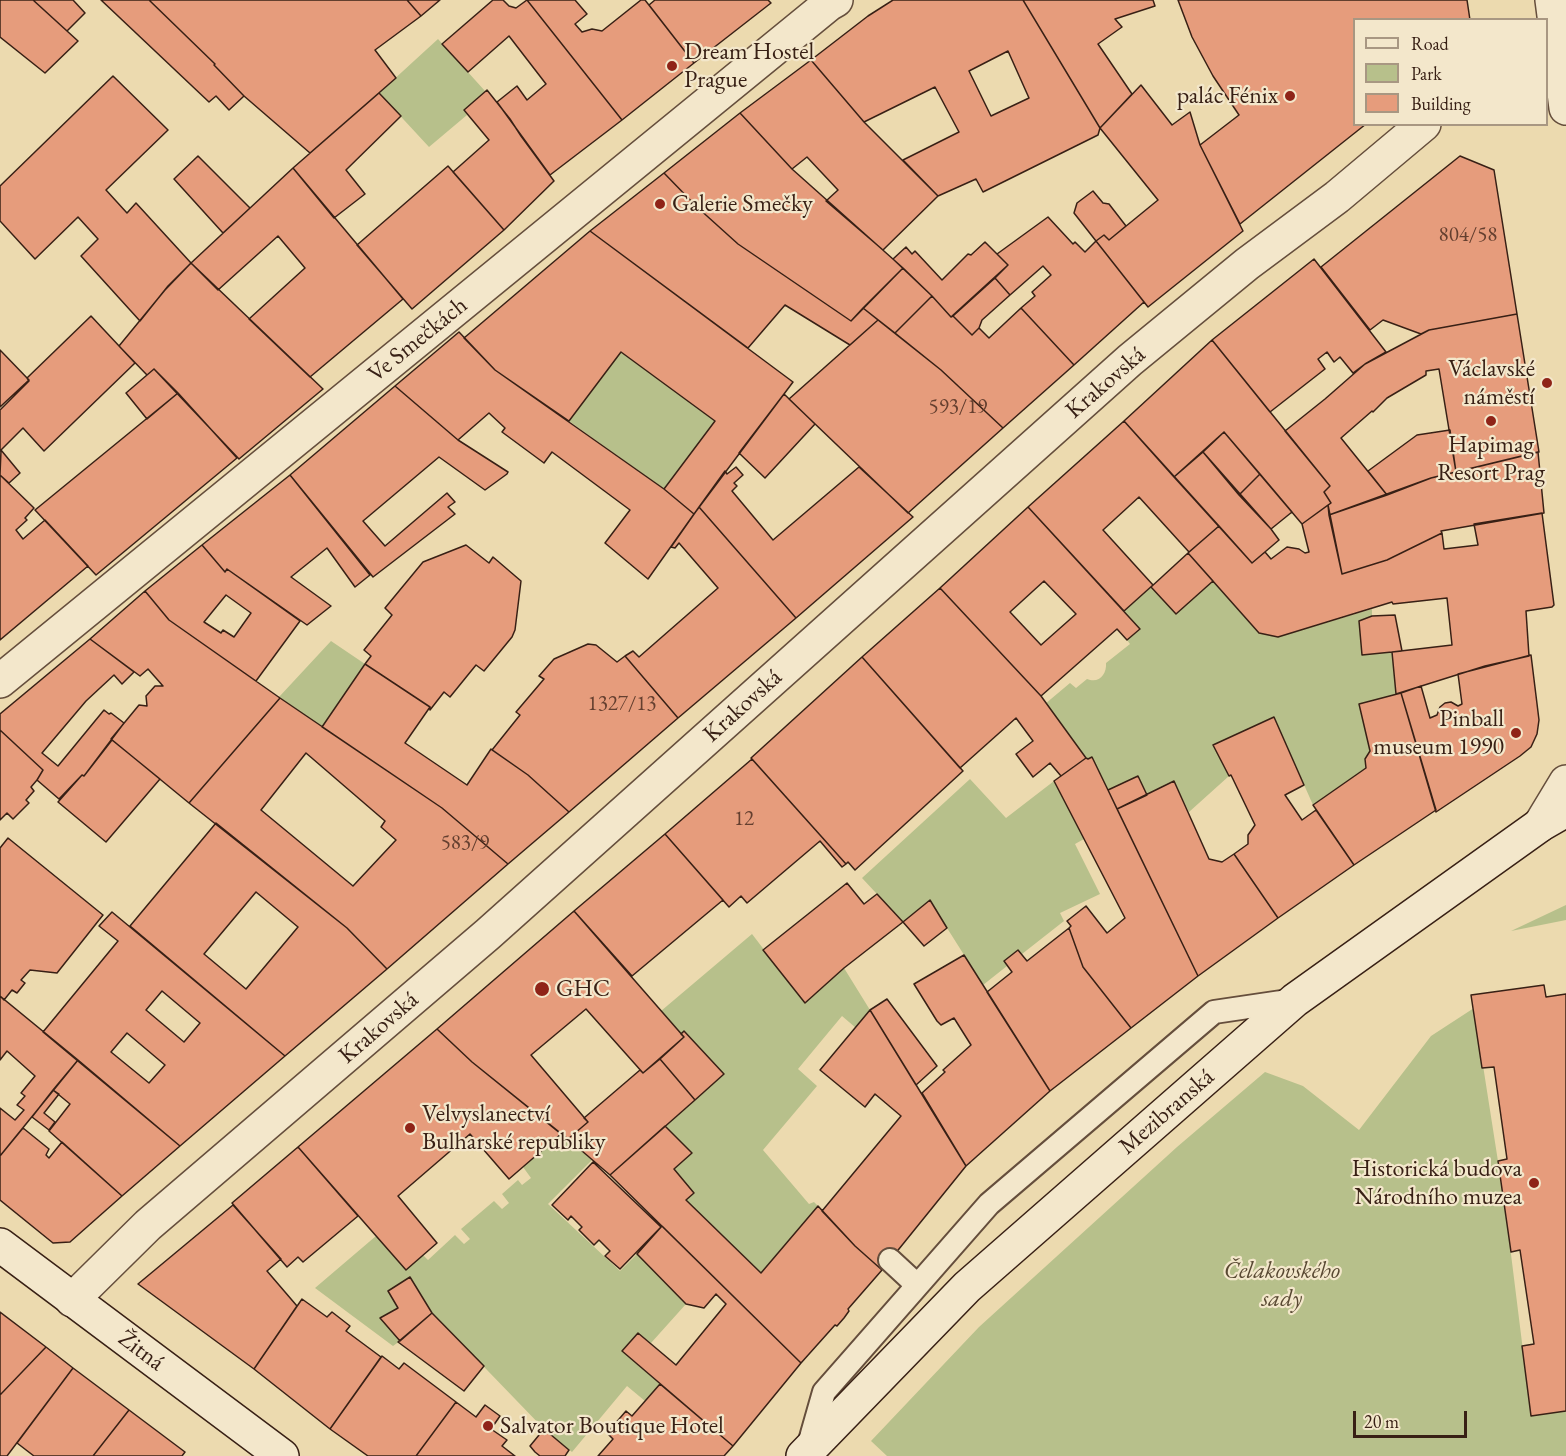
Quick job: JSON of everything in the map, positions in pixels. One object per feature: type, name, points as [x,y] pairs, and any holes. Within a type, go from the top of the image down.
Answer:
[{"type":"street","name":"Ve Smečkách","points":[[0,681],[836,0]]},
{"type":"street","points":[[1551,14],[1566,108]]},
{"type":"street","name":"Krakovská","points":[[72,1300],[148,1225],[488,934],[1130,360],[1422,126]]},
{"type":"street","points":[[1553,818],[1566,782]]},
{"type":"street","name":"Mezibranská","points":[[808,1454],[967,1287],[1295,1000],[1553,818]]},
{"type":"street","name":"Žitná","points":[[0,1245],[282,1456]]},
{"type":"lane","points":[[808,1454],[824,1392],[989,1204],[1214,1012],[1295,1000]]},
{"type":"lane","points":[[890,1260],[917,1286]]},
{"type":"green space","points":[[438,39],[485,91],[464,110],[467,115],[429,147],[379,93]]},
{"type":"green space","points":[[621,352],[715,421],[664,489],[569,421]]},
{"type":"green space","points":[[1213,581],[1259,633],[1278,637],[1372,609],[1372,616],[1392,652],[1396,695],[1359,704],[1370,751],[1365,759],[1366,768],[1313,805],[1274,717],[1214,745],[1229,776],[1189,812],[1174,781],[1147,795],[1138,776],[1108,790],[1092,757],[1086,758],[1045,704],[1070,683],[1076,688],[1087,679],[1095,680],[1101,677],[1106,663],[1130,644],[1127,640],[1140,630],[1124,611],[1151,587]]},
{"type":"green space","points":[[331,641],[365,664],[322,727],[279,697]]},
{"type":"green space","points":[[970,779],[1006,818],[1054,781],[1084,839],[1075,844],[1100,894],[1060,913],[1064,921],[1022,954],[1018,950],[1004,961],[1007,966],[983,985],[930,901],[903,922],[862,878]]},
{"type":"green space","points":[[1566,905],[1566,920],[1511,931]]},
{"type":"green space","points":[[752,934],[805,1003],[844,968],[870,1010],[856,1028],[842,1016],[798,1069],[817,1086],[763,1150],[809,1204],[814,1202],[818,1206],[761,1273],[686,1200],[674,1169],[691,1153],[665,1126],[724,1074],[684,1031],[681,1034],[661,1011]]},
{"type":"green space","name":"Čelakovského sady","points":[[1474,1008],[1505,1206],[1531,1415],[1566,1411],[1566,1456],[887,1456],[871,1441],[979,1327],[1177,1147],[1265,1072],[1303,1086],[1359,1130],[1431,1036]]},
{"type":"green space","points":[[561,1134],[592,1160],[548,1204],[620,1271],[637,1254],[686,1304],[651,1343],[638,1333],[622,1351],[660,1384],[645,1401],[627,1386],[572,1452],[544,1429],[432,1313],[410,1277],[388,1291],[398,1308],[380,1318],[400,1341],[393,1346],[315,1288],[376,1236],[423,1255],[428,1260],[455,1235],[464,1244],[470,1239],[461,1229],[494,1201],[502,1209],[509,1203],[502,1194],[518,1180],[522,1185],[531,1178],[523,1167]]},
{"type":"building","points":[[0,0],[33,0],[78,41],[45,73],[0,37]]},
{"type":"building","points":[[33,0],[73,0],[85,13],[67,31]]},
{"type":"building","points":[[101,0],[149,0],[215,64],[244,96],[229,110],[216,96],[209,102]]},
{"type":"building","points":[[149,0],[407,0],[421,16],[375,50],[396,78],[310,153],[244,96],[215,64]]},
{"type":"building","points":[[407,0],[440,0],[421,16]]},
{"type":"building","points":[[493,0],[503,0],[509,6],[516,8],[527,0],[622,120],[550,175],[497,102],[517,86],[527,100],[546,84],[509,36],[468,72],[442,44]]},
{"type":"building","points":[[527,0],[575,0],[587,14],[575,24],[582,32],[592,29],[602,31],[641,0],[645,0],[694,63],[622,120]]},
{"type":"building","points":[[655,0],[768,0],[771,3],[694,63],[649,5]]},
{"type":"building","points":[[893,0],[1023,0],[1100,128],[1098,135],[983,192],[976,179],[938,196],[903,160],[959,132],[935,87],[864,122],[811,60],[868,16]],"holes":[[[1008,51],[1029,98],[991,116],[969,71]]]},
{"type":"building","points":[[1023,0],[1153,0],[1155,6],[1115,19],[1122,27],[1098,44],[1132,94],[1100,128]]},
{"type":"building","name":"palác Fénix","points":[[1178,0],[1467,0],[1470,18],[1353,18],[1353,126],[1363,126],[1240,224],[1200,145],[1239,115],[1213,76],[1192,37]]},
{"type":"building","points":[[811,60],[864,122],[938,196],[883,250],[826,201],[838,190],[807,157],[792,169],[740,113]]},
{"type":"building","points":[[113,76],[168,130],[106,190],[127,213],[136,203],[191,263],[168,286],[140,321],[81,256],[98,239],[78,217],[35,259],[0,221],[0,186]]},
{"type":"building","points":[[1141,85],[1172,125],[1190,112],[1200,145],[1243,231],[1148,307],[1096,241],[1104,235],[1109,240],[1158,200],[1100,128]]},
{"type":"building","points":[[487,90],[554,181],[504,230],[453,172],[489,140],[464,110]]},
{"type":"building","points":[[379,93],[401,116],[346,170],[365,194],[334,218],[293,168]]},
{"type":"building","points":[[740,113],[792,169],[903,268],[851,321],[738,244],[664,173]]},
{"type":"building","points":[[198,156],[250,208],[223,233],[174,179]]},
{"type":"building","points":[[1460,156],[1494,170],[1517,314],[1429,330],[1421,334],[1383,320],[1370,330],[1321,267]]},
{"type":"building","points":[[448,166],[504,230],[412,309],[357,245]]},
{"type":"building","points":[[293,168],[403,299],[310,377],[249,319],[305,268],[278,236],[218,290],[191,263]]},
{"type":"building","points":[[664,173],[738,244],[851,321],[863,308],[878,320],[850,345],[785,305],[748,348],[590,231]]},
{"type":"building","points":[[1093,191],[1103,203],[1109,204],[1126,226],[1109,240],[1104,235],[1096,241],[1074,213],[1077,203]]},
{"type":"building","points":[[1048,217],[1073,244],[1075,242],[1085,252],[1096,241],[1144,302],[1074,365],[1021,308],[1035,296],[1032,292],[1051,275],[1043,266],[1010,295],[995,278],[1008,265],[997,254]]},
{"type":"building","points":[[590,231],[793,382],[694,514],[664,489],[715,421],[621,352],[569,421],[495,370],[464,338]]},
{"type":"building","points":[[985,242],[1008,265],[951,317],[893,259],[906,247],[912,254],[915,251],[942,280],[968,254],[971,255]]},
{"type":"building","points":[[1314,259],[1386,352],[1353,373],[1340,357],[1334,362],[1327,352],[1318,359],[1325,369],[1270,412],[1212,340]]},
{"type":"building","points":[[191,263],[323,389],[239,459],[154,369],[147,375],[119,346],[165,290]]},
{"type":"building","points":[[903,268],[932,296],[895,333],[863,308]]},
{"type":"building","points":[[995,278],[1010,295],[982,320],[979,328],[972,335],[953,316]]},
{"type":"building","points":[[932,296],[972,335],[979,328],[989,338],[1021,308],[1074,365],[1003,428],[941,370],[895,333]]},
{"type":"building","name":"Hapimag Resort Prag","points":[[1517,314],[1539,452],[1456,472],[1439,369],[1426,371],[1426,375],[1387,398],[1341,438],[1387,495],[1329,515],[1328,505],[1331,503],[1324,492],[1330,486],[1285,431],[1365,364],[1429,330]]},
{"type":"building","points":[[91,316],[135,363],[44,451],[23,428],[0,451],[0,410],[29,381],[27,378]]},
{"type":"building","points":[[878,320],[941,370],[1003,428],[908,513],[789,399]]},
{"type":"building","points":[[459,332],[495,370],[664,489],[694,514],[648,579],[605,543],[630,510],[552,452],[544,463],[502,432],[505,428],[489,413],[458,440],[395,386]]},
{"type":"building","points":[[1212,340],[1330,486],[1324,492],[1331,503],[1302,524],[1224,432],[1174,477],[1124,421]]},
{"type":"building","points":[[0,350],[29,380],[0,407]]},
{"type":"building","points":[[154,369],[178,393],[147,419],[126,393]]},
{"type":"building","points":[[395,386],[458,440],[508,472],[485,490],[439,457],[363,521],[385,546],[447,493],[455,502],[448,507],[455,514],[373,577],[290,475]]},
{"type":"building","points":[[178,393],[237,458],[96,575],[35,510]]},
{"type":"building","points":[[784,394],[815,424],[765,478],[739,453]]},
{"type":"building","points":[[1124,421],[1219,526],[1189,552],[1139,497],[1103,530],[1153,585],[1124,611],[1028,507]]},
{"type":"building","points":[[1450,430],[1456,472],[1431,478],[1387,495],[1368,471],[1417,435]]},
{"type":"building","points":[[1224,432],[1260,474],[1239,495],[1203,452]]},
{"type":"building","points":[[1,450],[20,473],[9,483],[0,475]]},
{"type":"building","points":[[1203,452],[1279,540],[1252,563],[1174,477]]},
{"type":"building","points":[[1538,452],[1544,513],[1441,531],[1442,533],[1387,560],[1342,574],[1329,515],[1431,478]]},
{"type":"building","points":[[736,467],[743,475],[734,483],[737,486],[732,491],[773,540],[859,467],[913,517],[796,618],[699,507],[725,471],[727,474]]},
{"type":"building","points":[[1260,474],[1292,512],[1271,529],[1239,495]]},
{"type":"building","points":[[0,475],[34,508],[25,518],[27,520],[16,530],[23,539],[45,520],[88,566],[0,640]]},
{"type":"building","points":[[290,475],[370,575],[355,587],[327,548],[291,577],[331,606],[307,625],[227,569],[225,572],[202,545]]},
{"type":"building","points":[[1328,505],[1342,574],[1387,560],[1442,533],[1444,549],[1478,545],[1474,524],[1542,513],[1554,605],[1526,611],[1529,656],[1485,666],[1396,694],[1392,652],[1452,645],[1447,598],[1393,604],[1392,602],[1278,637],[1259,633],[1188,553],[1219,526],[1252,563],[1265,552],[1271,559],[1287,547],[1299,549],[1305,553],[1309,552],[1302,524]]},
{"type":"building","points":[[699,507],[796,618],[678,718],[625,656],[633,651],[639,657],[718,588],[679,543],[675,548],[671,547]]},
{"type":"building","points":[[1028,507],[1140,629],[1127,640],[1117,629],[1041,696],[940,588]],"holes":[[[1044,581],[1076,614],[1041,645],[1010,612]]]},
{"type":"building","points":[[202,545],[225,572],[227,569],[300,621],[256,681],[169,620],[145,591]],"holes":[[[226,595],[251,613],[234,637],[223,630],[221,633],[204,622]]]},
{"type":"building","points":[[466,545],[489,563],[493,557],[521,581],[515,630],[512,637],[484,671],[476,665],[450,697],[444,692],[430,710],[430,707],[365,664],[371,656],[364,650],[392,615],[385,608],[423,562]]},
{"type":"building","points":[[1188,553],[1213,581],[1176,614],[1151,587]]},
{"type":"building","points":[[940,588],[1041,696],[1086,758],[1061,776],[1050,763],[1033,777],[1016,754],[1033,741],[1016,718],[960,768],[862,657]]},
{"type":"building","points":[[145,591],[169,620],[280,698],[189,803],[111,739],[139,705],[147,706],[146,696],[155,686],[163,686],[148,669],[140,676],[90,639]]},
{"type":"building","points":[[1395,615],[1402,651],[1362,655],[1359,621],[1372,616]]},
{"type":"building","points":[[90,639],[134,672],[122,684],[114,675],[86,701],[42,753],[58,766],[104,710],[124,723],[84,776],[82,775],[59,799],[37,780],[43,770],[0,730],[0,714]]},
{"type":"building","points":[[588,644],[596,645],[617,662],[625,656],[678,718],[569,812],[528,775],[492,750],[520,715],[516,712],[544,679],[539,676],[554,659]]},
{"type":"building","points":[[1531,655],[1539,720],[1537,734],[1531,747],[1436,812],[1401,693],[1421,686],[1430,718],[1437,715],[1440,707],[1445,703],[1451,702],[1458,706],[1462,704],[1458,674]]},
{"type":"building","points":[[862,657],[963,771],[855,870],[848,862],[846,864],[751,758]]},
{"type":"building","points":[[365,664],[430,707],[405,743],[467,785],[491,749],[528,775],[569,812],[508,864],[442,808],[322,727]]},
{"type":"building","points":[[1401,693],[1436,810],[1354,865],[1313,805],[1366,768],[1365,759],[1370,751],[1359,704]]},
{"type":"building","points":[[280,698],[442,808],[508,864],[387,969],[347,928],[189,803]],"holes":[[[306,753],[385,821],[381,827],[396,840],[353,886],[261,810]]]},
{"type":"building","points":[[1274,717],[1304,785],[1285,795],[1302,820],[1316,810],[1354,865],[1278,918],[1234,854],[1248,844],[1248,835],[1255,825],[1231,775],[1229,776],[1213,745]]},
{"type":"building","points":[[0,730],[43,770],[31,787],[34,791],[26,800],[29,803],[13,819],[7,813],[0,820]]},
{"type":"building","points":[[112,740],[160,779],[106,842],[58,802],[82,775],[84,776]]},
{"type":"building","points":[[1092,757],[1198,976],[1131,1028],[1083,967],[1069,928],[1071,926],[1067,921],[1086,906],[1107,933],[1125,918],[1054,781],[1086,758]]},
{"type":"building","points":[[752,759],[846,864],[842,867],[820,841],[747,903],[741,896],[729,907],[665,834]]},
{"type":"building","points":[[1138,776],[1147,795],[1117,809],[1108,790]]},
{"type":"building","points":[[1174,781],[1209,859],[1222,862],[1234,854],[1278,918],[1198,976],[1117,809]]},
{"type":"building","points":[[216,823],[347,928],[387,969],[285,1056],[130,926]],"holes":[[[256,892],[298,927],[246,989],[204,954]]]},
{"type":"building","points":[[665,834],[723,900],[632,976],[574,911]]},
{"type":"building","points":[[8,838],[103,915],[57,973],[30,970],[21,980],[25,983],[17,993],[12,990],[4,1000],[0,996],[0,848]]},
{"type":"building","points":[[847,883],[864,904],[877,894],[903,922],[844,968],[805,1003],[763,950]]},
{"type":"building","points":[[930,900],[947,928],[924,946],[903,922]]},
{"type":"building","points":[[574,911],[684,1037],[643,1073],[586,1009],[531,1055],[588,1122],[568,1139],[472,1062],[437,1029]]},
{"type":"building","points":[[112,912],[285,1056],[180,1146],[43,1032],[118,941],[99,926]],"holes":[[[162,991],[200,1023],[184,1042],[146,1010]],[[127,1033],[165,1065],[149,1083],[111,1052]]]},
{"type":"building","points":[[1069,928],[1083,967],[1131,1028],[1050,1091],[987,992],[1012,972],[1004,961],[1018,950],[1027,961]]},
{"type":"building","points":[[964,955],[1050,1091],[966,1166],[922,1093],[971,1045],[954,1018],[941,1025],[937,1021],[914,984]]},
{"type":"building","name":"Historická budova Národního muzea","points":[[1544,985],[1546,997],[1566,994],[1566,1411],[1531,1416],[1522,1346],[1534,1344],[1520,1250],[1511,1252],[1498,1161],[1507,1159],[1494,1067],[1482,1068],[1471,995]]},
{"type":"building","points":[[0,996],[78,1060],[0,1156],[0,1108],[15,1120],[24,1110],[17,1105],[25,1096],[21,1093],[35,1076],[7,1051],[0,1060]]},
{"type":"building","points":[[887,999],[937,1066],[916,1085],[870,1010]]},
{"type":"building","points":[[870,1010],[966,1166],[882,1270],[855,1246],[822,1211],[901,1116],[875,1094],[865,1107],[820,1070]]},
{"type":"building","points":[[437,1029],[472,1062],[561,1134],[509,1179],[470,1134],[398,1196],[437,1243],[406,1270],[298,1147]]},
{"type":"building","points":[[684,1031],[724,1074],[695,1100],[660,1059],[684,1037],[681,1034]]},
{"type":"building","points":[[660,1059],[695,1100],[610,1175],[568,1139],[588,1122],[584,1118],[640,1070],[643,1073]]},
{"type":"building","points":[[78,1060],[180,1146],[122,1196],[49,1131],[70,1104],[53,1090]]},
{"type":"building","points":[[53,1090],[59,1094],[44,1113],[55,1122],[49,1130],[32,1117]]},
{"type":"building","points":[[665,1126],[692,1153],[674,1169],[694,1193],[686,1200],[761,1273],[818,1206],[855,1246],[882,1270],[848,1309],[844,1318],[801,1363],[610,1175]]},
{"type":"building","points":[[23,1128],[49,1149],[46,1155],[49,1158],[62,1142],[122,1196],[70,1242],[53,1243],[0,1200],[0,1156]]},
{"type":"building","points":[[298,1147],[358,1216],[303,1262],[298,1257],[287,1267],[232,1203]]},
{"type":"building","points":[[593,1162],[661,1227],[620,1269],[605,1256],[610,1251],[599,1240],[594,1245],[579,1230],[582,1227],[571,1216],[568,1220],[552,1205]]},
{"type":"building","points":[[233,1205],[281,1259],[267,1271],[297,1306],[254,1369],[138,1284]]},
{"type":"building","points":[[662,1226],[801,1363],[733,1446],[622,1351],[638,1333],[676,1365],[726,1304],[716,1294],[704,1308],[686,1304],[637,1254]]},
{"type":"building","points":[[410,1277],[432,1313],[400,1341],[380,1318],[398,1308],[388,1291]]},
{"type":"building","points":[[302,1299],[327,1317],[332,1312],[350,1326],[346,1331],[381,1357],[330,1429],[254,1369]]},
{"type":"building","points":[[0,1312],[46,1347],[0,1395]]},
{"type":"building","points":[[432,1313],[484,1366],[464,1391],[398,1342]]},
{"type":"building","points":[[46,1347],[73,1368],[7,1456],[0,1456],[0,1395]]},
{"type":"building","points":[[382,1356],[399,1369],[404,1363],[456,1402],[416,1456],[368,1456],[330,1429]]},
{"type":"building","points":[[73,1368],[129,1410],[93,1456],[34,1456],[17,1443]]},
{"type":"building","points":[[660,1384],[733,1446],[724,1456],[598,1456],[613,1439],[607,1433],[626,1411],[632,1416]]},
{"type":"building","points":[[456,1402],[476,1417],[485,1405],[500,1416],[491,1429],[507,1440],[502,1446],[515,1456],[416,1456]]},
{"type":"building","points":[[129,1410],[185,1452],[182,1456],[93,1456]]},
{"type":"building","points":[[544,1429],[569,1450],[565,1456],[540,1456],[530,1446]]},
{"type":"place","name":"Dream Hostel Prague","points":[[672,66]]},
{"type":"place","name":"palác Fénix","points":[[1290,96]]},
{"type":"place","name":"Galerie Smečky","points":[[660,204]]},
{"type":"place","name":"Václavské náměstí","points":[[1547,383]]},
{"type":"place","name":"Hapimag Resort Prag","points":[[1491,421]]},
{"type":"place","name":"Pinball museum 1990","points":[[1516,733]]},
{"type":"place","name":"GHC","points":[[542,989]]},
{"type":"place","name":"Velvyslanectví Bulharské republiky","points":[[410,1128]]},
{"type":"place","name":"Historická budova Národního muzea","points":[[1534,1183]]},
{"type":"place","name":"Salvator Boutique Hotel","points":[[488,1426]]}]
